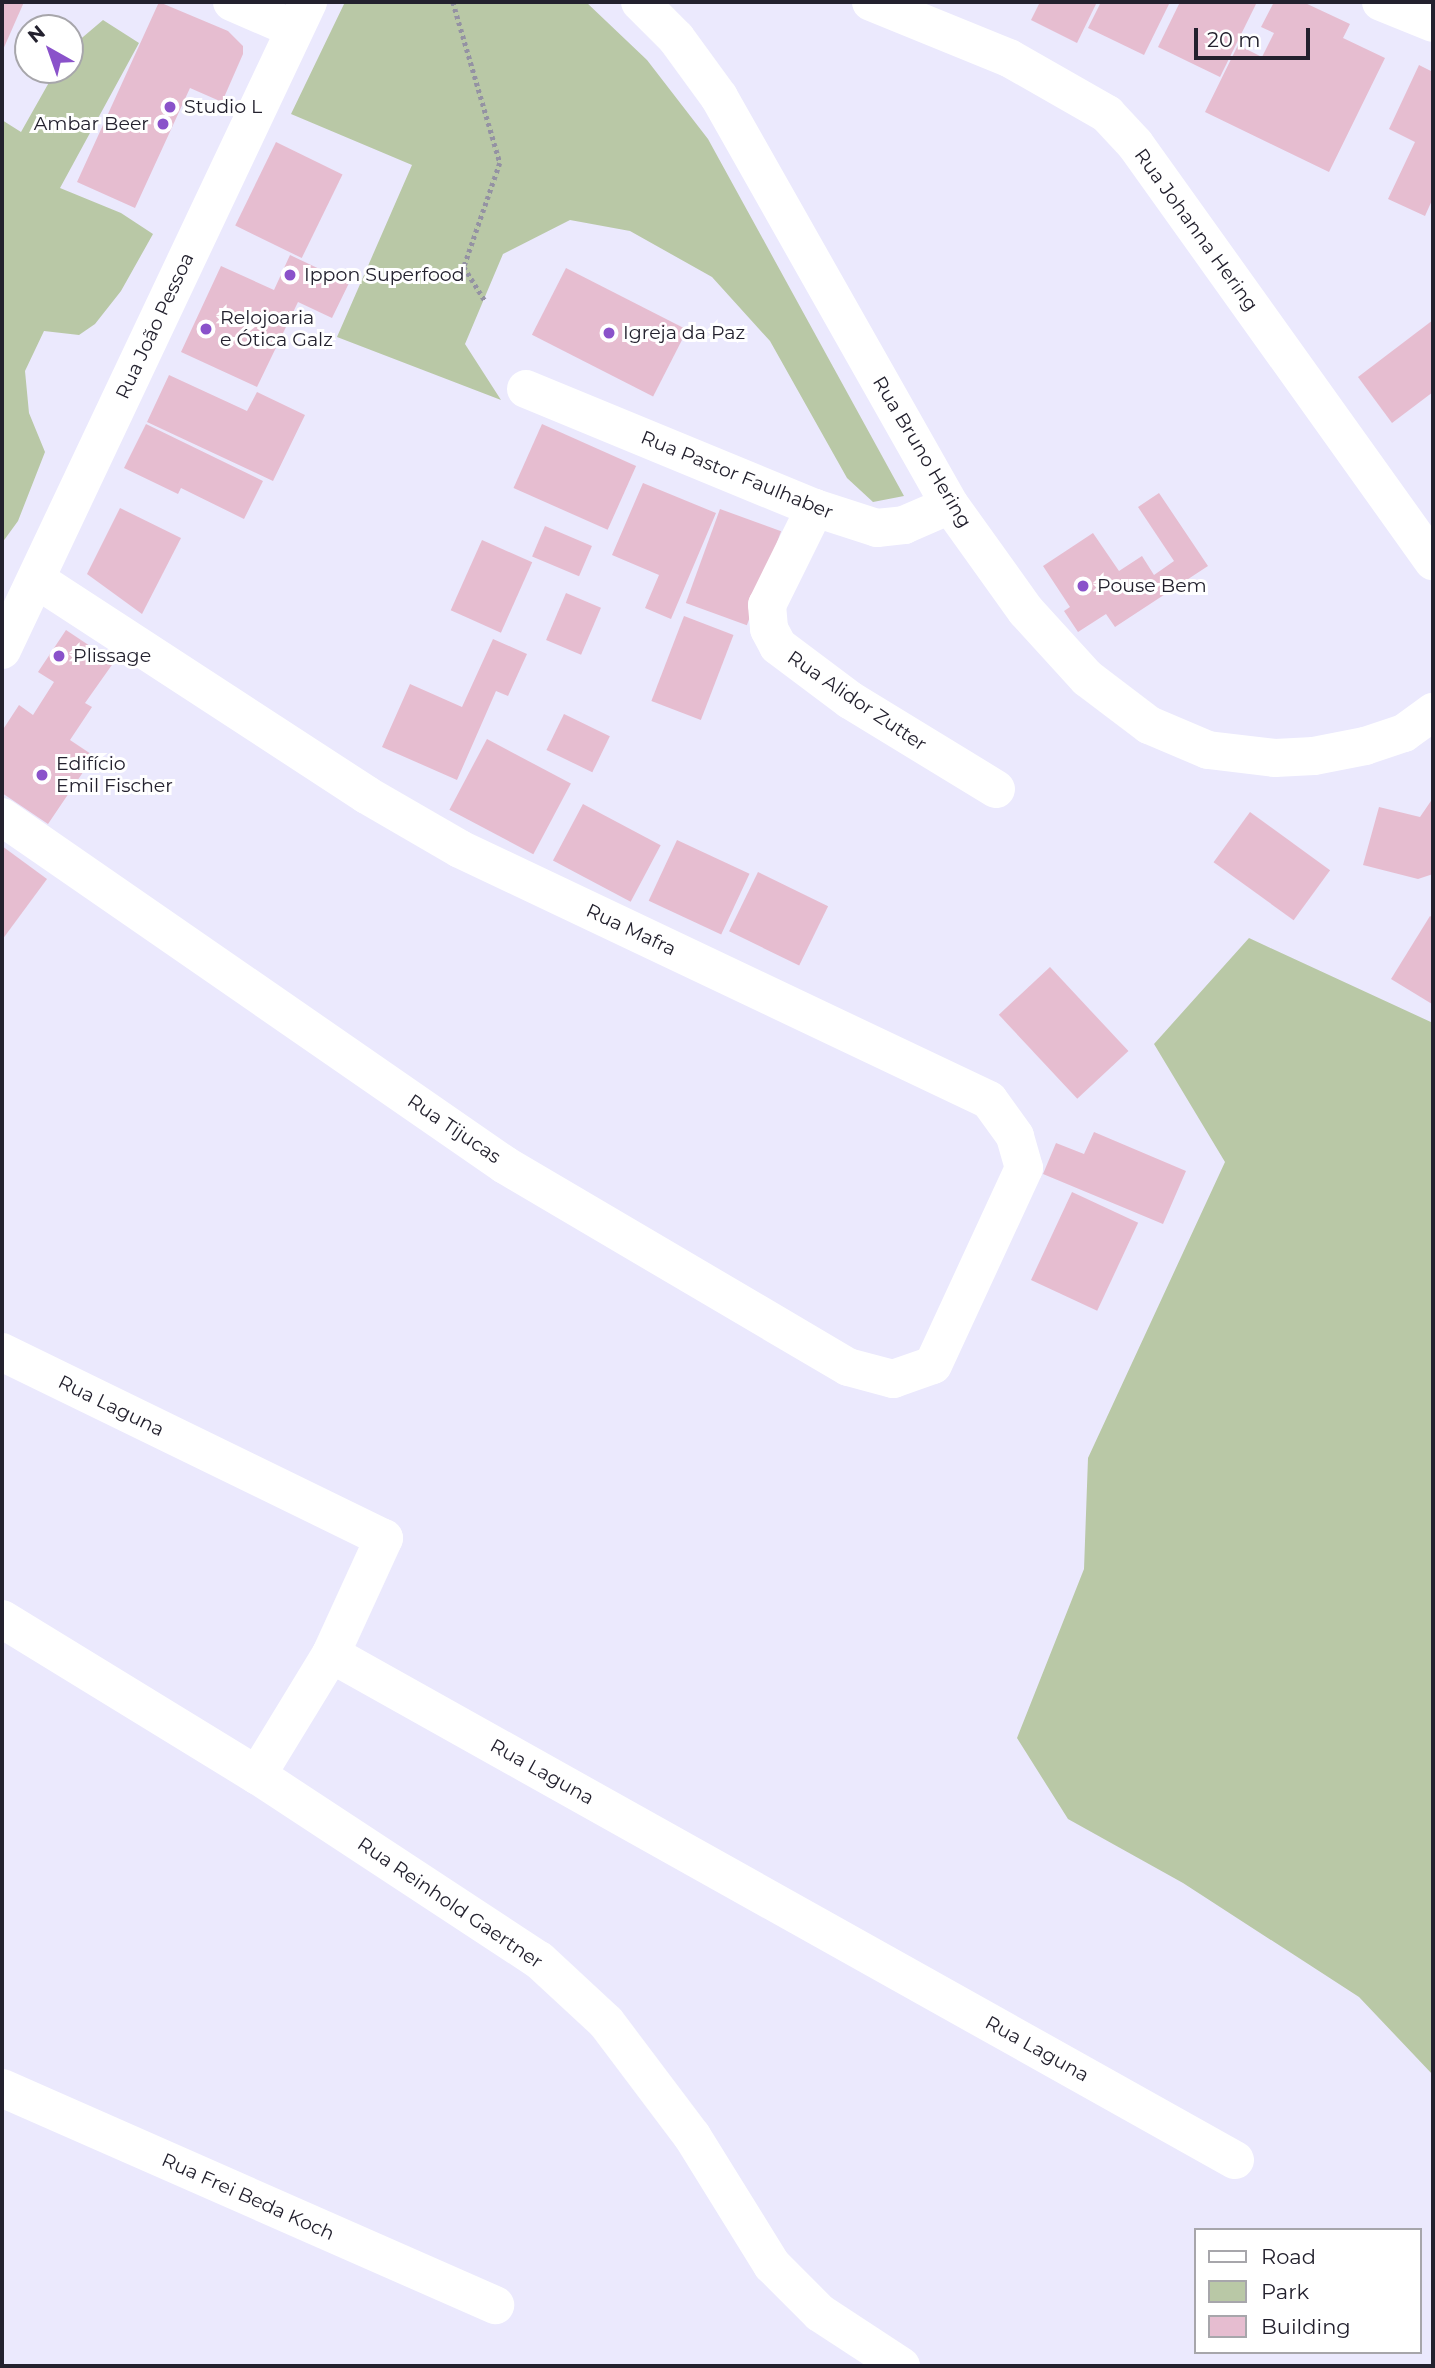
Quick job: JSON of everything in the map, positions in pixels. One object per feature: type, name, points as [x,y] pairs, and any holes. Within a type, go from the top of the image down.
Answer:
[{"type":"street","points":[[232,2],[301,15]]},
{"type":"street","name":"Rua Bruno Hering","points":[[640,2],[676,38],[719,97],[950,505],[1026,611],[1087,678],[1161,730],[1208,750],[1275,758],[1314,756],[1404,733],[1433,712]]},
{"type":"street","name":"Rua Johanna Hering","points":[[871,2],[1009,58],[1108,114],[1135,144],[1433,561]]},
{"type":"street","points":[[1381,2],[1433,23]]},
{"type":"street","name":"Rua João Pessoa","points":[[2,650],[301,15]]},
{"type":"street","name":"Rua Pastor Faulhaber","points":[[526,389],[815,508],[877,528],[904,525],[950,505]]},
{"type":"street","name":"Rua Alidor Zutter","points":[[815,508],[767,605],[769,629],[778,646],[850,700],[996,789]]},
{"type":"street","name":"Rua Mafra","points":[[37,580],[367,795],[460,849],[989,1100],[1015,1136],[1024,1168],[933,1365]]},
{"type":"street","name":"Rua Tijucas","points":[[2,817],[505,1165],[848,1367],[892,1379],[933,1365]]},
{"type":"street","name":"Rua Laguna","points":[[2,1352],[384,1538],[331,1654],[1235,2160]]},
{"type":"street","name":"Rua Reinhold Gaertner","points":[[2,1619],[257,1775],[539,1960],[621,2043],[692,2136],[772,2265],[820,2313],[901,2366]]},
{"type":"street","points":[[257,1775],[331,1654]]},
{"type":"street","name":"Rua Frei Beda Koch","points":[[2,2088],[495,2305]]},
{"type":"path","points":[[453,2],[500,163],[464,267],[485,300]]},
{"type":"green space","points":[[345,2],[586,2],[647,60],[708,139],[904,496],[873,502],[847,478],[770,341],[712,277],[630,231],[570,220],[503,254],[465,344],[501,400],[337,337],[412,165],[291,114]]},
{"type":"green space","points":[[103,20],[139,43],[60,188],[121,213],[153,234],[121,291],[95,324],[79,335],[44,331],[25,371],[29,413],[45,452],[18,521],[2,543],[2,120],[21,132],[48,84],[84,84],[84,36]]},
{"type":"green space","points":[[1249,938],[1433,1023],[1433,2075],[1359,1997],[1183,1883],[1068,1819],[1017,1738],[1084,1569],[1088,1458],[1225,1162],[1154,1044]]},
{"type":"building","points":[[2,2],[24,2],[19,14],[14,14],[14,25],[2,52]]},
{"type":"building","points":[[159,2],[228,31],[243,46],[243,54],[222,102],[190,88],[135,208],[77,182]]},
{"type":"building","points":[[1040,2],[1097,2],[1077,43],[1031,20]]},
{"type":"building","points":[[1101,2],[1170,2],[1144,55],[1088,28]]},
{"type":"building","points":[[1180,2],[1257,2],[1220,77],[1158,47]]},
{"type":"building","points":[[1274,2],[1303,2],[1350,24],[1343,38],[1385,58],[1329,172],[1205,112],[1238,45],[1262,57],[1274,33],[1261,27]]},
{"type":"building","points":[[1419,65],[1433,72],[1433,198],[1425,216],[1388,199],[1415,142],[1389,129]]},
{"type":"building","points":[[276,142],[343,174],[302,258],[235,226]]},
{"type":"building","points":[[290,255],[349,283],[332,318],[298,302],[257,387],[181,352],[221,266],[274,290]]},
{"type":"building","name":"Igreja da Paz","points":[[566,268],[687,330],[653,397],[532,335]]},
{"type":"building","points":[[1433,320],[1433,392],[1392,423],[1358,377]]},
{"type":"building","points":[[169,375],[247,411],[257,392],[305,415],[273,481],[147,422]]},
{"type":"building","points":[[146,424],[263,481],[244,519],[181,488],[178,494],[124,468]]},
{"type":"building","points":[[542,424],[636,466],[608,530],[514,488]]},
{"type":"building","points":[[643,483],[716,513],[671,619],[645,608],[659,575],[612,555]]},
{"type":"building","points":[[1159,493],[1208,566],[1115,627],[1106,614],[1078,632],[1064,611],[1070,607],[1043,566],[1093,533],[1119,571],[1142,556],[1154,575],[1174,561],[1138,507]]},
{"type":"building","points":[[120,508],[181,538],[142,614],[87,574]]},
{"type":"building","points":[[720,509],[781,531],[747,625],[686,603]]},
{"type":"building","points":[[545,526],[592,546],[579,576],[532,556]]},
{"type":"building","points":[[482,540],[532,562],[501,633],[451,610]]},
{"type":"building","points":[[566,593],[601,608],[581,655],[546,640]]},
{"type":"building","points":[[684,616],[733,635],[701,720],[651,701]]},
{"type":"building","points":[[66,630],[114,662],[85,703],[92,707],[70,740],[94,756],[48,824],[2,793],[2,731],[19,705],[33,715],[54,682],[38,672]]},
{"type":"building","points":[[493,639],[527,654],[508,696],[496,691],[457,780],[382,747],[410,684],[462,707]]},
{"type":"building","points":[[564,714],[610,736],[592,772],[546,750]]},
{"type":"building","points":[[487,739],[571,784],[533,854],[449,810]]},
{"type":"building","points":[[1433,798],[1433,874],[1418,879],[1363,865],[1379,807],[1420,817]]},
{"type":"building","points":[[583,804],[661,845],[631,902],[553,861]]},
{"type":"building","points":[[1250,812],[1330,870],[1294,920],[1214,862]]},
{"type":"building","points":[[677,840],[750,874],[721,935],[649,901]]},
{"type":"building","points":[[2,846],[47,879],[2,940]]},
{"type":"building","points":[[758,872],[828,906],[799,966],[729,931]]},
{"type":"building","points":[[1430,916],[1433,918],[1432,1004],[1391,979]]},
{"type":"building","points":[[1050,967],[1128,1051],[1077,1099],[999,1015]]},
{"type":"building","points":[[1094,1132],[1186,1171],[1163,1224],[1043,1174],[1056,1143],[1084,1154]]},
{"type":"building","points":[[1072,1192],[1138,1223],[1097,1311],[1031,1280]]},
{"type":"place","name":"Studio L","points":[[170,107]]},
{"type":"place","name":"Ambar Beer","points":[[163,124]]},
{"type":"place","name":"Ippon Superfood","points":[[290,275]]},
{"type":"place","name":"Relojoaria e Ótica Galz","points":[[206,329]]},
{"type":"place","name":"Igreja da Paz","points":[[609,333]]},
{"type":"place","name":"Pouse Bem","points":[[1083,586]]},
{"type":"place","name":"Plissage","points":[[59,656]]},
{"type":"place","name":"Edifício Emil Fischer","points":[[42,775]]}]
